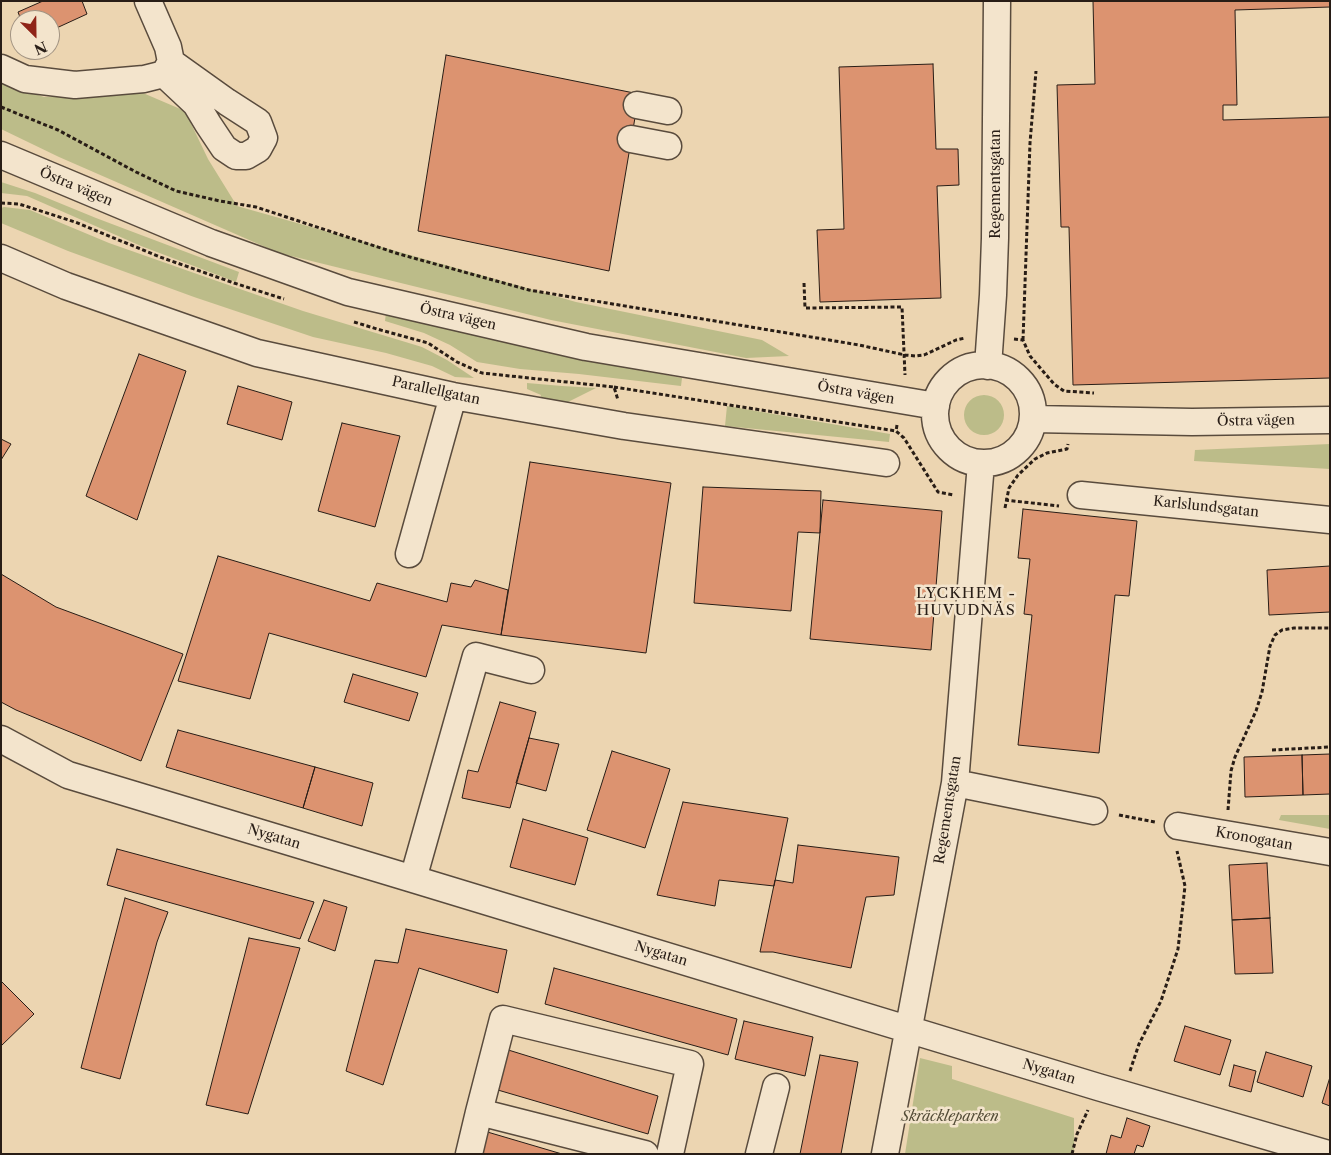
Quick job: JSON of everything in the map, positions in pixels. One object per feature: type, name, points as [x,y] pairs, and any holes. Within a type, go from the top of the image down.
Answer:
[{"type":"street","points":[[1,68],[24,79],[76,85],[144,79],[168,68],[168,48],[148,1]]},
{"type":"street","name":"Regementsgatan","points":[[988,366],[995,238],[997,1]]},
{"type":"street","points":[[637,105],[668,111]]},
{"type":"street","points":[[631,139],[668,146]]},
{"type":"street","name":"Östra vägen","points":[[1,155],[211,243],[348,292],[586,347],[936,406]]},
{"type":"street","name":"Parallellgatan","points":[[1,258],[66,286],[257,353],[453,396],[624,426],[886,463]]},
{"type":"street","points":[[988,366],[1002,369],[1019,380],[1030,398],[1033,419],[1029,434],[1016,451],[1003,459],[989,463],[975,463],[962,458],[946,445],[939,433],[935,413],[940,392],[949,380],[960,372],[974,367],[988,366]]},
{"type":"street","points":[[409,554],[453,396]]},
{"type":"street","name":"Östra vägen","points":[[1033,419],[1192,422],[1330,420]]},
{"type":"street","name":"Regementsgatan","points":[[885,1154],[955,783],[981,463]]},
{"type":"street","name":"Karlslundsgatan","points":[[1081,495],[1330,520]]},
{"type":"street","points":[[413,879],[476,656],[531,670]]},
{"type":"street","name":"Nygatan","points":[[1,739],[68,776],[1098,1087],[1328,1154]]},
{"type":"street","points":[[955,783],[1094,811]]},
{"type":"street","name":"Kronogatan","points":[[1178,826],[1330,852]]},
{"type":"street","points":[[469,1154],[503,1019],[690,1064],[670,1154]]},
{"type":"street","points":[[759,1154],[776,1087]]},
{"type":"street","points":[[479,1112],[645,1154]]},
{"type":"path","points":[[1036,72],[1030,143],[1023,340],[1030,356],[1054,384],[1064,390],[1094,393]]},
{"type":"path","points":[[1,107],[58,130],[176,191],[256,207],[399,254],[529,290],[859,345],[905,355],[924,356],[956,340],[969,337],[1023,340]]},
{"type":"path","points":[[804,283],[805,308],[902,307],[905,375],[896,431]]},
{"type":"path","points":[[614,387],[896,431],[904,438],[938,492],[1006,500]]},
{"type":"path","points":[[1005,510],[1009,488],[1018,475],[1035,459],[1047,453],[1067,449],[1075,391]]},
{"type":"path","points":[[1226,834],[1231,771],[1235,757],[1256,712],[1262,692],[1270,646],[1275,635],[1282,630],[1294,628],[1330,628]]},
{"type":"path","points":[[1272,750],[1330,747]]},
{"type":"path","points":[[1094,811],[1178,826],[1176,849],[1185,886],[1178,949],[1161,1001],[1139,1044],[1128,1078]]},
{"type":"path","points":[[1072,1154],[1077,1134],[1098,1087]]},
{"type":"green space","points":[[1,81],[44,97],[143,93],[185,111],[208,159],[237,206],[576,302],[762,340],[789,356],[746,358],[551,320],[279,253],[59,157],[1,129]]},
{"type":"green space","points":[[1,182],[35,193],[239,272],[236,282],[141,246],[27,196],[1,193]]},
{"type":"green space","points":[[1,208],[30,210],[109,243],[197,274],[303,311],[422,347],[447,360],[474,378],[455,377],[432,366],[386,353],[313,337],[194,297],[68,251],[1,223]]},
{"type":"green space","points":[[386,313],[567,356],[682,378],[681,386],[520,369],[477,362],[450,345],[424,333],[385,321]]},
{"type":"green space","points":[[527,383],[596,388],[554,409],[538,409],[541,395],[527,389]]},
{"type":"green space","points":[[988,395],[995,398],[1001,404],[1004,415],[1003,423],[995,432],[988,435],[980,435],[973,432],[965,423],[964,411],[967,404],[976,396]]},
{"type":"green space","points":[[727,406],[890,434],[889,442],[725,426]]},
{"type":"green space","points":[[1330,444],[1330,469],[1194,461],[1195,450]]},
{"type":"green space","points":[[1281,815],[1330,815],[1330,829],[1279,820]]},
{"type":"green space","name":"Skräckleparken","points":[[920,1058],[952,1066],[952,1079],[1074,1118],[1074,1154],[905,1154]]},
{"type":"building","points":[[43,1],[82,1],[87,14],[60,26],[60,10],[23,10]]},
{"type":"building","points":[[1093,1],[1330,1],[1330,7],[1235,10],[1237,105],[1223,105],[1223,120],[1330,117],[1330,378],[1073,385],[1069,227],[1061,227],[1057,85],[1095,84]]},
{"type":"building","points":[[446,55],[639,94],[609,271],[418,231]]},
{"type":"building","points":[[933,64],[936,149],[958,149],[959,185],[937,186],[941,298],[820,302],[817,230],[844,229],[839,67]]},
{"type":"building","points":[[139,354],[186,371],[137,520],[86,496]]},
{"type":"building","points":[[238,386],[292,402],[282,440],[227,424]]},
{"type":"building","points":[[342,423],[400,436],[375,527],[318,511]]},
{"type":"building","points":[[1,439],[11,444],[1,460]]},
{"type":"building","points":[[530,462],[671,483],[646,653],[501,635]]},
{"type":"building","points":[[703,487],[821,491],[820,533],[798,532],[791,611],[694,603]]},
{"type":"building","points":[[823,500],[942,511],[931,650],[810,639]]},
{"type":"building","points":[[1023,509],[1137,521],[1129,596],[1115,595],[1099,753],[1018,745],[1032,615],[1024,614],[1030,559],[1018,558]]},
{"type":"building","points":[[218,556],[370,601],[377,583],[447,602],[451,583],[471,587],[475,580],[508,590],[501,635],[442,625],[426,677],[269,633],[250,699],[178,681]]},
{"type":"building","points":[[1330,566],[1330,612],[1269,615],[1267,570]]},
{"type":"building","points":[[1,574],[56,607],[183,654],[141,761],[16,710],[1,702]]},
{"type":"building","points":[[353,674],[418,693],[409,721],[344,702]]},
{"type":"building","points":[[500,702],[536,712],[510,808],[462,798],[468,770],[478,772]]},
{"type":"building","points":[[178,730],[315,767],[303,808],[166,767]]},
{"type":"building","points":[[529,738],[559,744],[546,791],[516,783]]},
{"type":"building","points":[[612,751],[670,769],[645,848],[587,830]]},
{"type":"building","points":[[1330,754],[1330,794],[1303,795],[1302,755]]},
{"type":"building","points":[[1302,755],[1303,795],[1245,797],[1244,757]]},
{"type":"building","points":[[315,767],[373,783],[362,826],[303,808]]},
{"type":"building","points":[[683,802],[788,818],[774,886],[719,880],[715,906],[657,895]]},
{"type":"building","points":[[523,819],[588,838],[575,885],[510,867]]},
{"type":"building","points":[[798,845],[899,857],[894,895],[866,897],[851,968],[773,952],[760,952],[775,880],[793,883]]},
{"type":"building","points":[[117,849],[314,902],[300,939],[107,885]]},
{"type":"building","points":[[1267,863],[1270,918],[1232,920],[1229,865]]},
{"type":"building","points":[[125,898],[168,912],[157,942],[120,1079],[81,1068]]},
{"type":"building","points":[[324,900],[347,907],[335,951],[308,941]]},
{"type":"building","points":[[1270,918],[1273,973],[1235,974],[1232,920]]},
{"type":"building","points":[[406,929],[507,950],[498,993],[419,968],[383,1085],[346,1071],[375,960],[398,963]]},
{"type":"building","points":[[249,938],[300,948],[248,1114],[206,1105]]},
{"type":"building","points":[[554,968],[737,1019],[728,1055],[545,1004]]},
{"type":"building","points":[[1,981],[34,1014],[1,1046]]},
{"type":"building","points":[[744,1021],[813,1037],[805,1076],[735,1059]]},
{"type":"building","points":[[1185,1026],[1231,1040],[1220,1075],[1174,1061]]},
{"type":"building","points":[[505,1049],[658,1096],[648,1134],[491,1088]]},
{"type":"building","points":[[1266,1052],[1312,1066],[1303,1097],[1257,1082]]},
{"type":"building","points":[[820,1055],[858,1062],[841,1154],[800,1154]]},
{"type":"building","points":[[1234,1065],[1256,1071],[1251,1092],[1229,1086]]},
{"type":"building","points":[[1330,1077],[1330,1106],[1322,1103]]},
{"type":"building","points":[[1127,1118],[1150,1126],[1143,1147],[1137,1145],[1134,1154],[1106,1154],[1111,1135],[1121,1138]]},
{"type":"building","points":[[484,1131],[562,1154],[477,1154]]},
{"type":"district","name":"LYCKHEM - HUVUDNÄS","points":[[966,602]]}]
